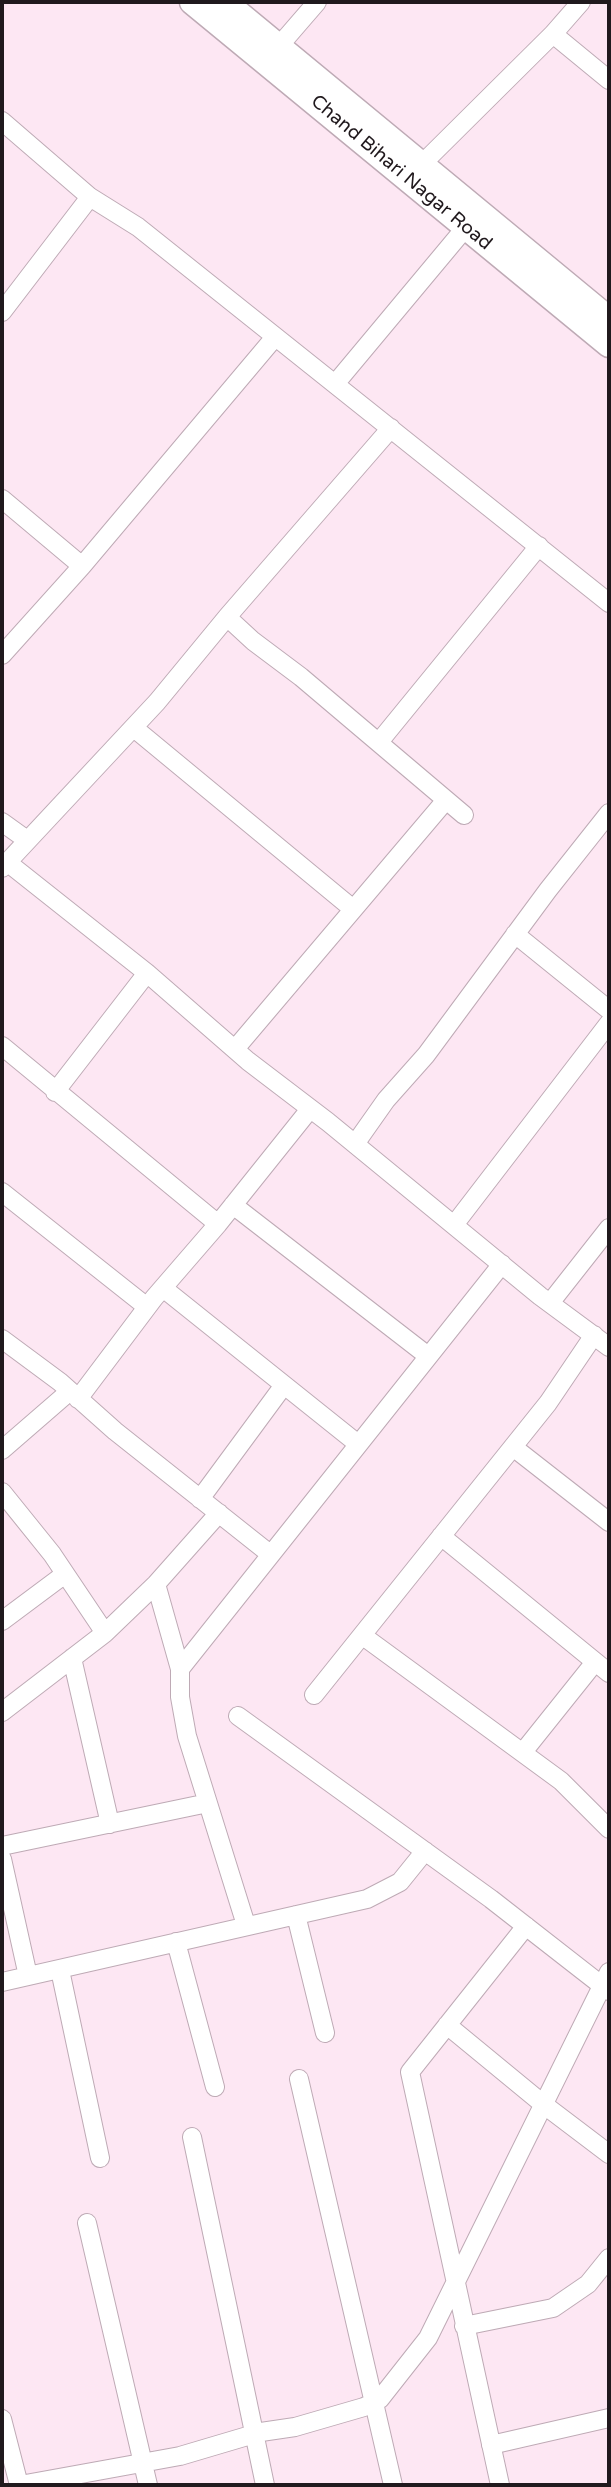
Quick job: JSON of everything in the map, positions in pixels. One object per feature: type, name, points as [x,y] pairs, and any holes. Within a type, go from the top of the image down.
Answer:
[{"type":"street","name":"Chand Bihari Nagar Road","points":[[192,2],[609,345]]},
{"type":"street","name":"Chand Bihari Nagar Road","points":[[225,2],[609,319]]},
{"type":"street","points":[[279,46],[317,2]]},
{"type":"street","points":[[422,164],[553,34],[581,2]]},
{"type":"street","points":[[553,34],[609,80]]},
{"type":"street","points":[[2,121],[90,197],[138,227],[609,603]]},
{"type":"street","points":[[2,312],[90,197]]},
{"type":"street","points":[[335,384],[467,227]]},
{"type":"street","points":[[2,655],[82,566],[275,337]]},
{"type":"street","points":[[391,428],[134,728],[4,865],[147,973],[235,1049],[550,1303],[609,1347]]},
{"type":"street","points":[[2,499],[82,566]]},
{"type":"street","points":[[379,742],[539,547]]},
{"type":"street","points":[[227,617],[464,815]]},
{"type":"street","points":[[134,728],[353,909]]},
{"type":"street","points":[[235,1049],[446,800]]},
{"type":"street","points":[[355,1144],[386,1100],[426,1055],[609,813]]},
{"type":"street","points":[[2,822],[27,840]]},
{"type":"street","points":[[515,934],[609,1010]]},
{"type":"street","points":[[55,1092],[147,973]]},
{"type":"street","points":[[454,1225],[609,1023]]},
{"type":"street","points":[[2,1046],[218,1224]]},
{"type":"street","points":[[2,1450],[74,1395],[218,1224],[310,1109]]},
{"type":"street","points":[[2,1192],[147,1307]]},
{"type":"street","points":[[233,1205],[428,1356]]},
{"type":"street","points":[[550,1303],[609,1228]]},
{"type":"street","points":[[180,1669],[502,1264]]},
{"type":"street","points":[[163,1288],[358,1444]]},
{"type":"street","points":[[314,1695],[548,1403],[594,1335]]},
{"type":"street","points":[[2,1339],[74,1395],[114,1432],[270,1554]]},
{"type":"street","points":[[200,1499],[284,1385]]},
{"type":"street","points":[[513,1447],[609,1522]]},
{"type":"street","points":[[2,1492],[65,1574],[105,1633]]},
{"type":"street","points":[[2,1712],[105,1633],[156,1584],[219,1513]]},
{"type":"street","points":[[441,1536],[602,1667],[523,1752]]},
{"type":"street","points":[[2,1621],[65,1574]]},
{"type":"street","points":[[156,1584],[180,1669],[180,1696],[187,1736],[246,1925]]},
{"type":"street","points":[[363,1636],[561,1781],[609,1829]]},
{"type":"street","points":[[72,1658],[110,1824]]},
{"type":"street","points":[[2,2420],[19,2485],[180,2456],[364,2407],[380,2399],[429,2338],[543,2104],[607,1982],[238,1716]]},
{"type":"street","points":[[2,1846],[208,1803]]},
{"type":"street","points":[[2,1982],[368,1899],[400,1882],[425,1852]]},
{"type":"street","points":[[2,1859],[28,1976]]},
{"type":"street","points":[[296,1915],[325,2033]]},
{"type":"street","points":[[500,2485],[410,2072],[526,1926]]},
{"type":"street","points":[[176,1942],[215,2087]]},
{"type":"street","points":[[60,1969],[100,2158]]},
{"type":"street","points":[[447,2025],[609,2154]]},
{"type":"street","points":[[299,2079],[393,2485]]},
{"type":"street","points":[[192,2137],[265,2485]]},
{"type":"street","points":[[87,2223],[148,2485]]},
{"type":"street","points":[[464,2326],[553,2308],[588,2284],[609,2258]]},
{"type":"street","points":[[491,2445],[609,2418]]}]
